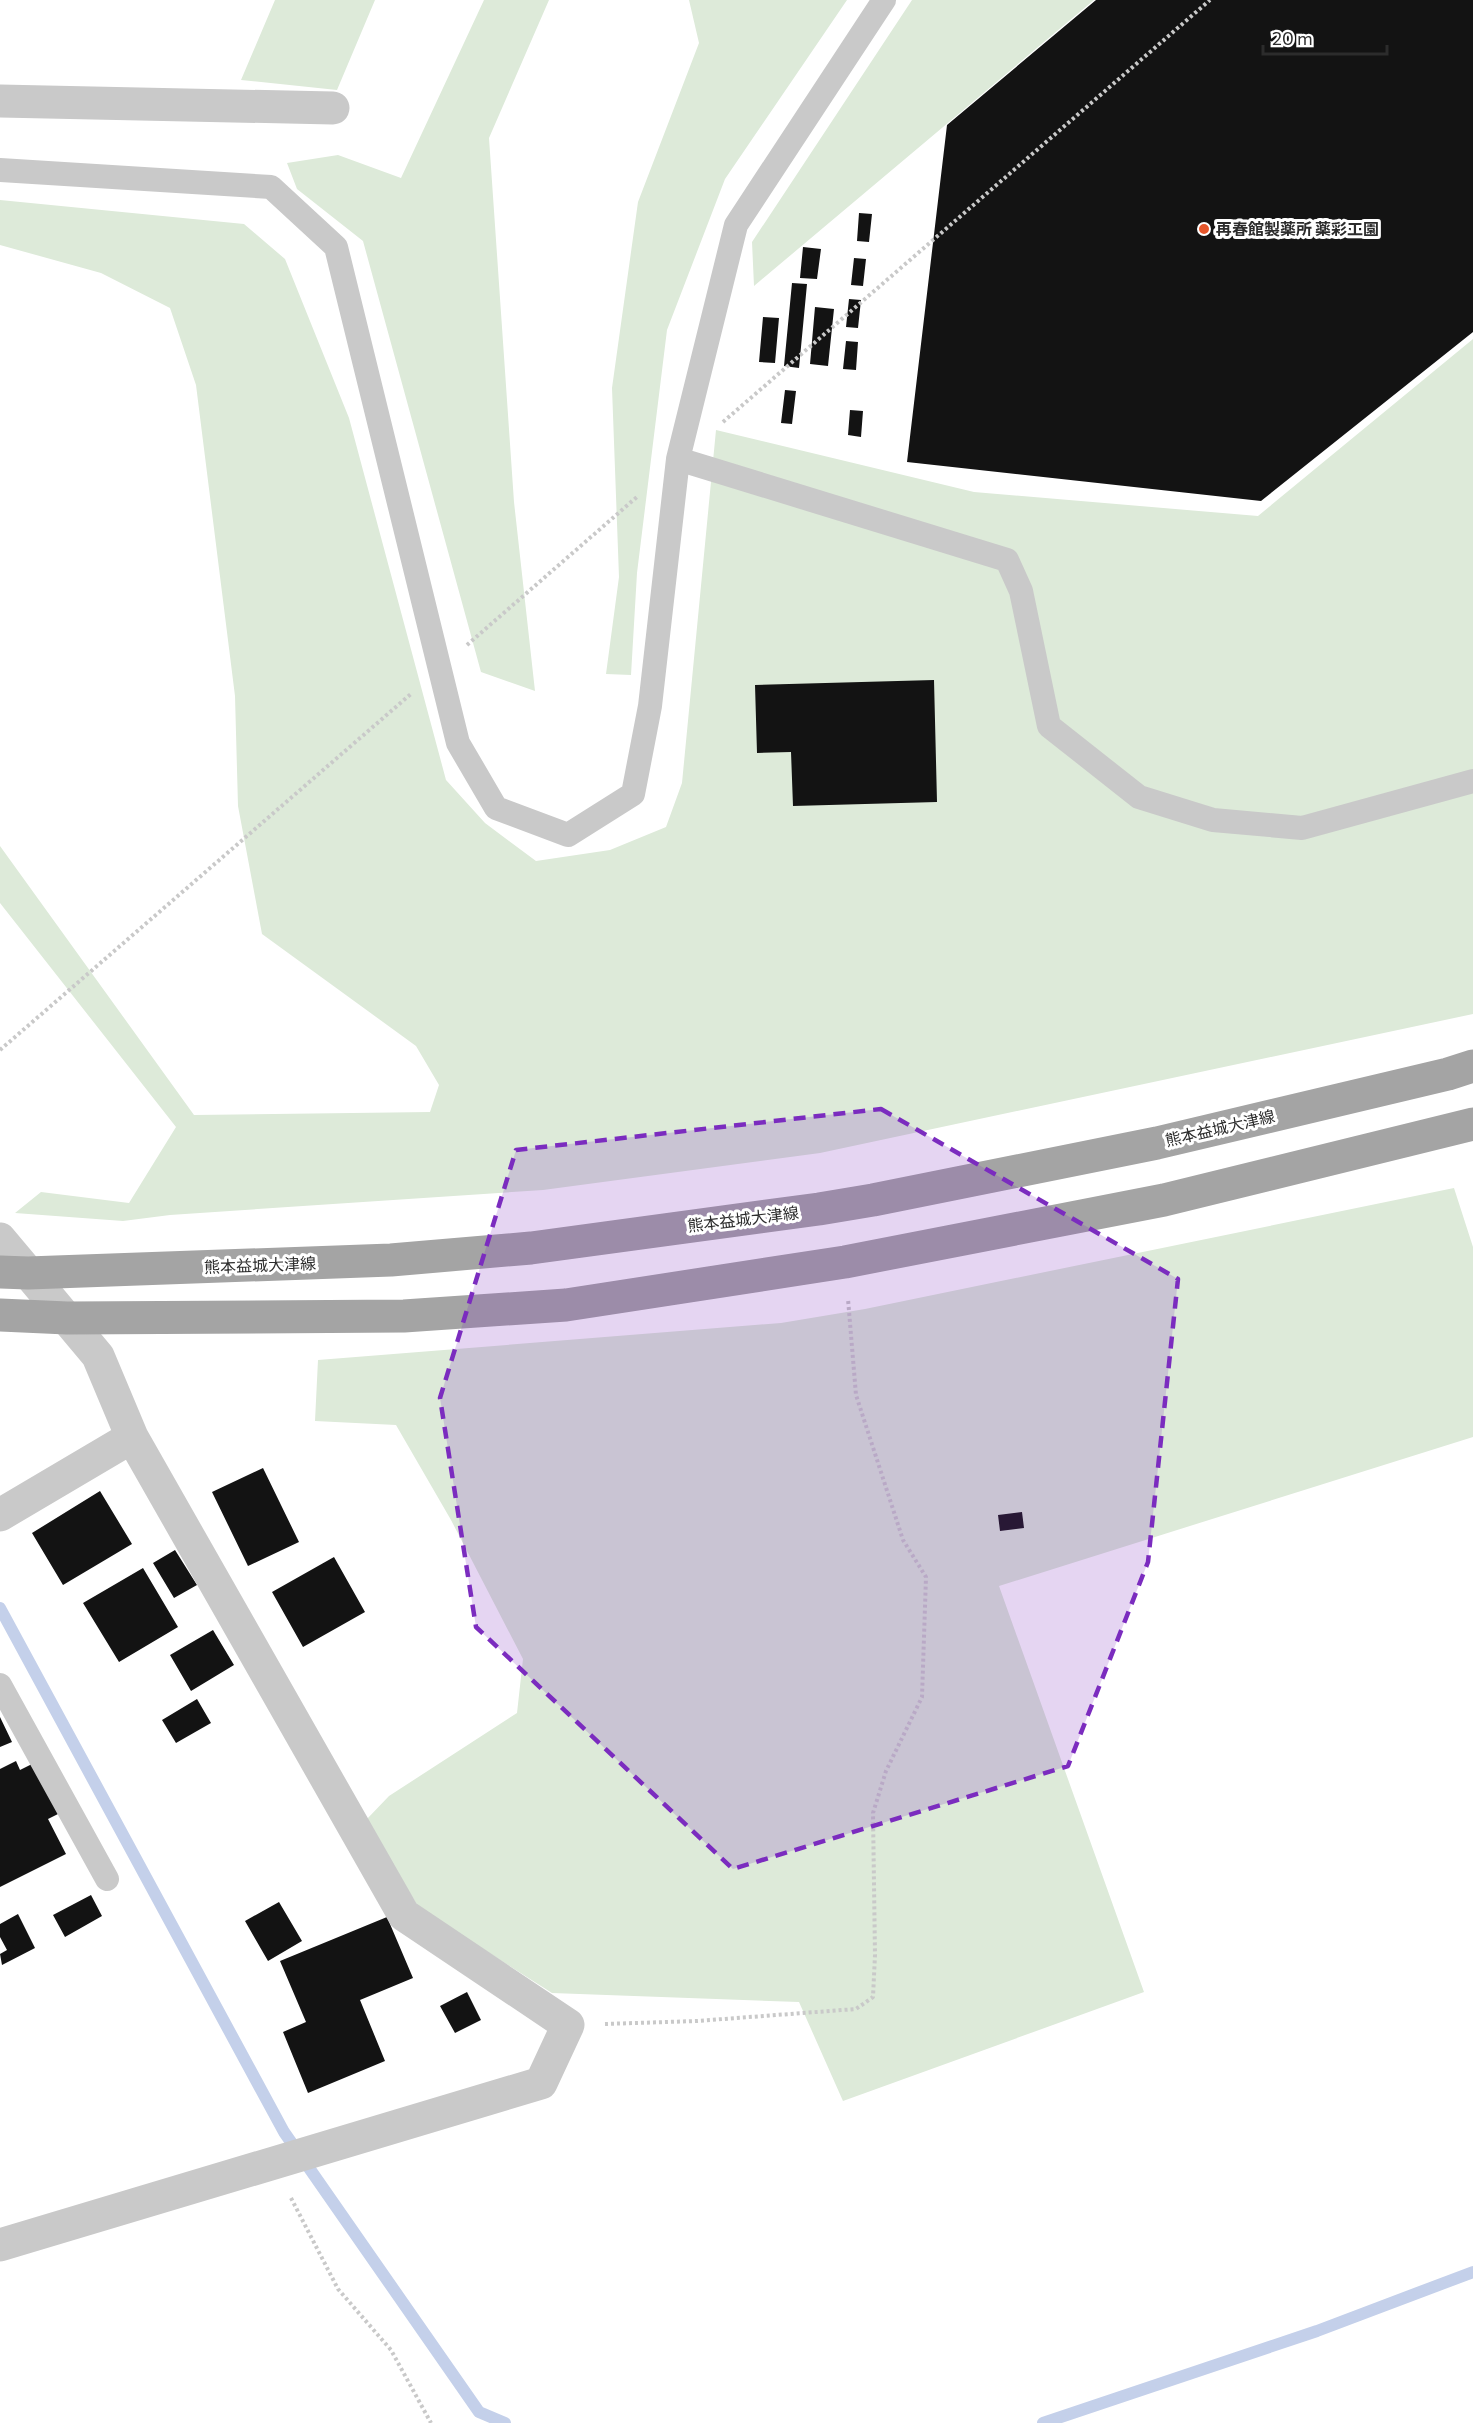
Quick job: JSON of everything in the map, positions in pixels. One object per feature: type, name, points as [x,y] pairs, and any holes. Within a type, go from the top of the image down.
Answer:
[{"type":"main road","name":"熊本益城大津線","points":[[14,1272],[391,1260],[531,1248],[819,1209],[1157,1143],[1448,1074],[1473,1066]]},
{"type":"main road","points":[[0,1315],[67,1318],[404,1316],[554,1306],[845,1262],[1164,1200],[1473,1124]]},
{"type":"street","points":[[0,101],[333,108]]},
{"type":"street","points":[[0,1239],[14,1272],[67,1318],[98,1356],[132,1437],[404,1915],[568,2025],[542,2083],[0,2245]]},
{"type":"street","points":[[0,1515],[132,1437]]},
{"type":"lane","points":[[0,171],[271,187],[336,247],[458,743],[496,808],[568,835],[633,794],[650,706],[678,459],[736,225],[884,0]]},
{"type":"lane","points":[[678,459],[1007,560],[1022,591],[1049,726],[1139,796],[1213,820],[1302,828],[1473,781]]},
{"type":"lane","points":[[0,1685],[107,1879]]},
{"type":"path","points":[[722,423],[1210,0]]},
{"type":"path","points":[[460,651],[641,494]]},
{"type":"path","points":[[0,1050],[415,690]]},
{"type":"path","points":[[568,2025],[697,2021],[856,2009],[873,1997],[873,1813],[886,1772],[922,1696],[927,1578],[903,1540],[856,1395],[845,1262]]},
{"type":"path","points":[[277,2162],[338,2289],[391,2350],[431,2423]]},
{"type":"highlighted area","points":[[881,1109],[1178,1279],[1148,1562],[1068,1766],[733,1869],[476,1627],[440,1398],[516,1150]]},
{"type":"green space","points":[[275,0],[375,0],[337,90],[241,80]]},
{"type":"green space","points":[[484,0],[549,0],[489,138],[514,502],[535,691],[481,672],[363,241],[297,189],[287,163],[338,155],[401,178]]},
{"type":"green space","points":[[689,0],[847,0],[725,179],[667,330],[637,573],[631,675],[606,674],[619,577],[612,388],[638,202],[699,43]]},
{"type":"green space","points":[[912,0],[1094,0],[754,286],[752,242]]},
{"type":"green space","points":[[0,200],[244,224],[285,259],[349,418],[446,780],[485,823],[536,861],[610,850],[666,827],[682,783],[716,430],[974,492],[1258,516],[1473,339],[1473,1014],[820,1153],[543,1190],[170,1215],[123,1221],[15,1213],[41,1192],[129,1203],[176,1127],[0,903],[0,846],[194,1115],[430,1112],[439,1085],[416,1046],[262,934],[238,806],[235,696],[196,385],[170,308],[101,273],[0,245]]},
{"type":"green space","points":[[1454,1188],[1473,1247],[1473,1437],[999,1586],[1144,1992],[843,2101],[799,2002],[552,1993],[419,1908],[366,1820],[389,1796],[517,1713],[523,1659],[451,1520],[396,1425],[315,1421],[318,1360],[781,1323],[865,1309]]},
{"type":"building","name":"再春館製薬所 薬彩工園","points":[[1096,0],[1473,0],[1473,332],[1261,501],[907,462],[947,125]]},
{"type":"building","points":[[859,213],[872,214],[869,242],[857,241]]},
{"type":"building","points":[[803,247],[821,249],[817,279],[800,278]]},
{"type":"building","points":[[854,258],[866,259],[863,286],[851,285]]},
{"type":"building","points":[[792,283],[807,284],[799,368],[784,366]]},
{"type":"building","points":[[849,299],[861,300],[858,328],[846,327]]},
{"type":"building","points":[[815,307],[834,309],[828,366],[810,364]]},
{"type":"building","points":[[763,317],[779,318],[775,363],[759,362]]},
{"type":"building","points":[[846,341],[858,342],[856,370],[843,369]]},
{"type":"building","points":[[785,390],[796,391],[792,424],[781,423]]},
{"type":"building","points":[[850,410],[863,411],[861,437],[848,435]]},
{"type":"building","points":[[934,680],[937,802],[793,806],[791,752],[757,753],[755,685]]},
{"type":"building","points":[[263,1468],[299,1542],[248,1566],[212,1492]]},
{"type":"building","points":[[100,1491],[132,1544],[63,1585],[32,1533]]},
{"type":"building","points":[[1022,1512],[1024,1528],[1000,1531],[998,1515]]},
{"type":"building","points":[[175,1550],[197,1585],[174,1598],[153,1563]]},
{"type":"building","points":[[334,1557],[365,1612],[303,1647],[272,1592]]},
{"type":"building","points":[[143,1568],[178,1627],[119,1662],[83,1603]]},
{"type":"building","points":[[213,1630],[234,1665],[191,1691],[170,1655]]},
{"type":"building","points":[[197,1699],[211,1723],[176,1743],[162,1720]]},
{"type":"building","points":[[0,1717],[12,1742],[0,1747]]},
{"type":"building","points":[[16,1761],[20,1770],[36,1762],[62,1812],[48,1819],[66,1854],[0,1887],[0,1769]]},
{"type":"building","points":[[91,1895],[102,1916],[65,1937],[53,1915]]},
{"type":"building","points":[[279,1902],[302,1941],[268,1961],[245,1921]]},
{"type":"building","points":[[18,1914],[35,1948],[2,1965],[0,1954],[7,1950],[0,1937],[0,1924]]},
{"type":"building","points":[[387,1917],[413,1978],[360,2000],[385,2061],[308,2093],[283,2032],[306,2022],[280,1961]]},
{"type":"building","points":[[467,1992],[481,2020],[455,2033],[440,2006]]},
{"type":"waterway","points":[[0,1608],[284,2132],[479,2412],[505,2423]]},
{"type":"waterway","points":[[1043,2423],[1317,2331],[1473,2272]]},
{"type":"place","name":"再春館製薬所 薬彩工園","points":[[1204,229]]}]
